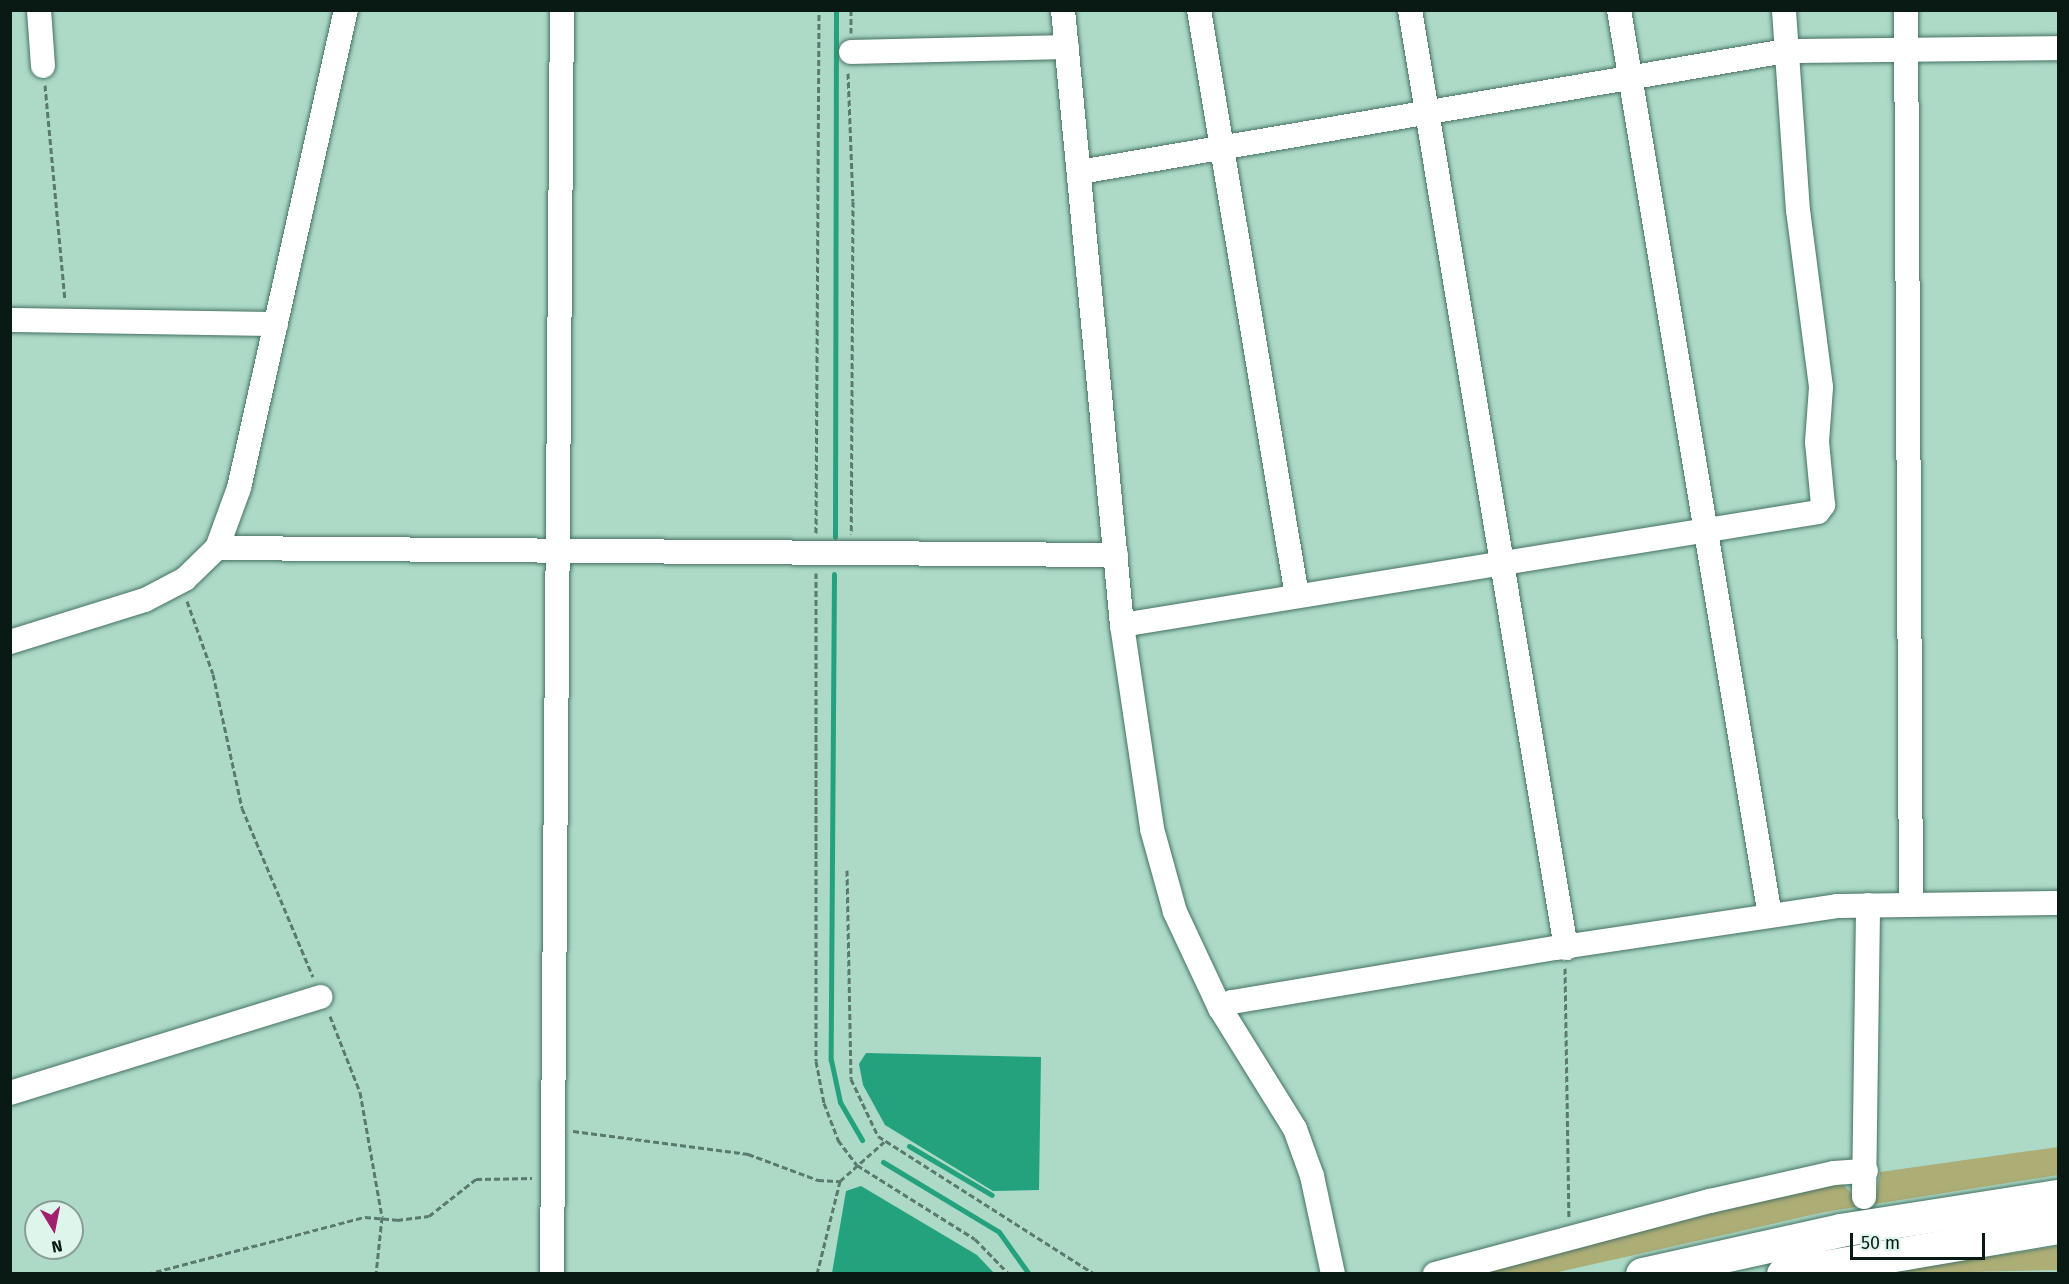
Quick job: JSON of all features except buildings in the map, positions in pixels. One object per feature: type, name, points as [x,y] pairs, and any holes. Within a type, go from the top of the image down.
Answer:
[{"type":"highway","points":[[1642,1274],[1840,1230],[2058,1196]]},
{"type":"highway","points":[[1782,1274],[2058,1227]]},
{"type":"street","points":[[39,10],[43,66]]},
{"type":"street","points":[[10,642],[145,600],[180,581],[217,548],[239,488],[346,10]]},
{"type":"street","points":[[552,1274],[562,10]]},
{"type":"street","points":[[1063,10],[1122,625],[1152,829],[1175,912],[1220,1008],[1295,1129],[1312,1176],[1333,1274]]},
{"type":"street","points":[[1198,10],[1296,596]]},
{"type":"street","points":[[1410,10],[1429,113],[1566,948]]},
{"type":"street","points":[[1619,10],[1770,916]]},
{"type":"street","points":[[1122,625],[1693,529],[1707,532],[1810,514],[1823,505],[1817,442],[1818,351],[1798,211],[1784,10]]},
{"type":"street","points":[[1906,10],[1911,904]]},
{"type":"street","points":[[851,52],[1067,47]]},
{"type":"street","points":[[1080,172],[1222,146],[1631,80],[1786,51],[1906,47],[2058,48]]},
{"type":"street","points":[[10,320],[276,324]]},
{"type":"street","points":[[217,548],[558,554],[1116,555]]},
{"type":"street","points":[[1220,1008],[1232,1002],[1770,916],[1868,904],[2058,903]]},
{"type":"street","points":[[1864,1197],[1868,904]]},
{"type":"street","points":[[12,1089],[321,997]]},
{"type":"street","points":[[1435,1274],[1571,1235],[1834,1173],[1866,1171]]},
{"type":"path","points":[[819,10],[816,1061],[830,1123],[857,1165],[975,1239],[1009,1274]]},
{"type":"path","points":[[850,554],[851,10]]},
{"type":"path","points":[[43,66],[67,322]]},
{"type":"path","points":[[180,581],[213,674],[242,808],[360,1092],[382,1217],[376,1274]]},
{"type":"path","points":[[847,870],[851,1078],[884,1142],[1095,1274]]},
{"type":"path","points":[[1566,948],[1563,1049],[1571,1235]]},
{"type":"path","points":[[553,1129],[748,1154],[818,1180],[840,1181]]},
{"type":"path","points":[[817,1274],[840,1181],[884,1142]]},
{"type":"path","points":[[147,1274],[365,1217],[398,1220],[429,1216],[476,1179],[552,1177]]},
{"type":"shaded area","points":[[866,1053],[1041,1057],[1039,1190],[993,1191],[885,1125],[863,1085],[859,1064]]},
{"type":"shaded area","points":[[2058,1147],[2058,1175],[1825,1212],[1554,1273],[1463,1274],[1841,1182],[1857,1200],[1876,1198],[1880,1172]]},
{"type":"shaded area","points":[[861,1186],[977,1255],[994,1273],[832,1273],[846,1191]]},
{"type":"shaded area","points":[[2058,1246],[2058,1270],[1884,1274],[1914,1268]]},
{"type":"waterway","points":[[835,537],[836,10]]},
{"type":"waterway","points":[[834,574],[831,1060],[840,1102],[862,1140]]},
{"type":"waterway","points":[[909,1146],[992,1195]]},
{"type":"waterway","points":[[883,1162],[999,1232],[1029,1274]]}]
